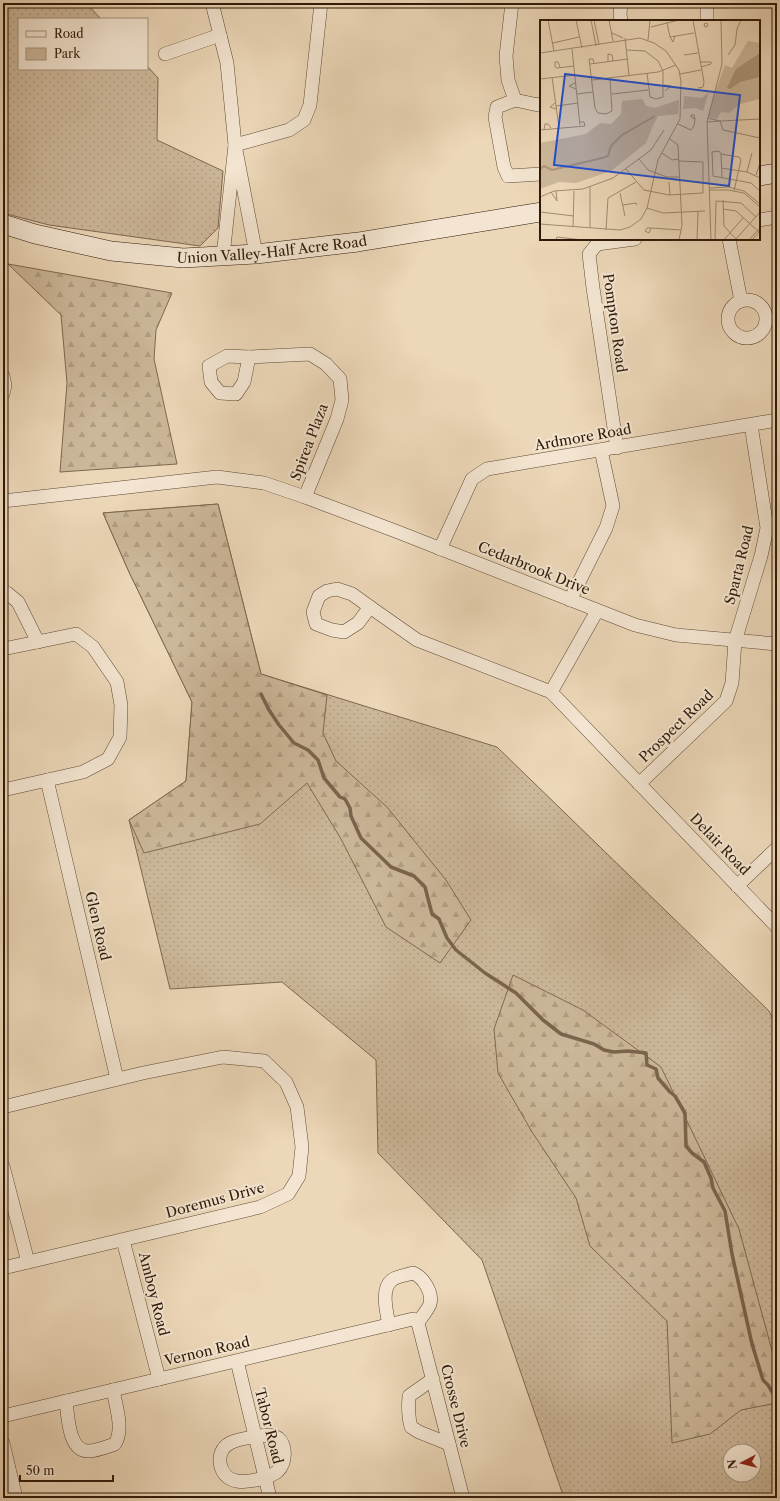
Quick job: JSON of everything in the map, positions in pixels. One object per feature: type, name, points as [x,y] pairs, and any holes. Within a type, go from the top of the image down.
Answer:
[{"type":"street","points":[[212,3],[227,63],[235,144],[256,254]]},
{"type":"street","points":[[235,144],[289,130],[304,120],[310,105],[321,3]]},
{"type":"street","points":[[512,3],[506,56],[508,80],[515,100]]},
{"type":"street","points":[[621,3],[621,20]]},
{"type":"street","points":[[707,3],[707,20]]},
{"type":"street","points":[[164,54],[220,35]]},
{"type":"street","points":[[540,104],[515,100],[496,107],[495,117],[504,167],[508,176],[540,174]]},
{"type":"street","points":[[223,256],[235,144]]},
{"type":"street","points":[[760,176],[777,173]]},
{"type":"street","name":"Union Valley-Half Acre Road","points":[[3,224],[35,234],[111,251],[183,258],[256,254],[358,242],[540,212]]},
{"type":"street","points":[[760,220],[777,217]]},
{"type":"street","name":"Pompton Road","points":[[617,448],[589,254],[597,244],[627,240]]},
{"type":"street","points":[[729,240],[741,301]]},
{"type":"street","name":"Spirea Plaza","points":[[249,357],[310,354],[326,364],[340,379],[342,400],[337,419],[305,497]]},
{"type":"street","points":[[3,376],[5,385],[3,394]]},
{"type":"street","name":"Ardmore Road","points":[[440,549],[472,479],[487,469],[777,420]]},
{"type":"street","name":"Sparta Road","points":[[735,641],[761,556],[767,528],[750,424]]},
{"type":"street","points":[[570,600],[606,528],[613,506],[601,450]]},
{"type":"street","name":"Cedarbrook Drive","points":[[3,501],[217,477],[264,483],[305,497],[440,549],[635,626],[676,636],[777,644]]},
{"type":"street","points":[[3,594],[7,593],[18,602],[38,642]]},
{"type":"street","points":[[370,607],[416,640],[550,692],[597,611]]},
{"type":"street","points":[[3,649],[76,634],[93,647],[117,682],[121,705],[120,737],[108,758],[83,772],[3,790]]},
{"type":"street","name":"Prospect Road","points":[[639,784],[726,701],[732,683],[735,641]]},
{"type":"street","name":"Delair Road","points":[[550,692],[777,927]]},
{"type":"street","name":"Glen Road","points":[[47,780],[117,1079]]},
{"type":"street","points":[[737,886],[777,848]]},
{"type":"street","name":"Doremus Drive","points":[[3,1107],[117,1079],[223,1056],[264,1061],[286,1082],[297,1107],[302,1147],[299,1176],[288,1194],[260,1207],[3,1268]]},
{"type":"street","points":[[3,1166],[28,1262]]},
{"type":"street","name":"Amboy Road","points":[[123,1240],[159,1379]]},
{"type":"street","points":[[389,1325],[386,1296],[388,1286],[393,1279],[413,1273],[420,1277],[428,1288],[430,1295],[430,1304],[418,1322]]},
{"type":"street","name":"Vernon Road","points":[[3,1416],[389,1325],[413,1320],[418,1322]]},
{"type":"street","name":"Crosse Drive","points":[[418,1322],[461,1498]]},
{"type":"street","name":"Tabor Road","points":[[237,1361],[270,1498]]},
{"type":"street","points":[[433,1380],[409,1396],[408,1409],[411,1427],[449,1444]]},
{"type":"street","points":[[66,1401],[70,1432],[75,1444],[86,1451],[99,1450],[115,1444],[119,1437],[118,1417],[113,1390]]},
{"type":"street","points":[[269,1435],[277,1437],[283,1445],[285,1454],[283,1464],[278,1471],[265,1478],[238,1482],[229,1479],[221,1471],[220,1459],[223,1448],[230,1443],[255,1436],[269,1435]]},
{"type":"street","points":[[3,1443],[16,1498]]},
{"type":"green space","points":[[3,3],[86,3],[100,18],[18,18],[18,70],[148,70],[148,67],[158,78],[157,140],[223,171],[218,228],[200,246],[49,225],[3,213]]},
{"type":"green space","points":[[8,264],[172,293],[156,330],[154,359],[177,464],[60,472],[67,383],[61,315]]},
{"type":"green space","points":[[218,504],[261,674],[497,747],[769,1011],[777,1027],[777,1498],[564,1498],[482,1260],[378,1153],[376,1060],[282,982],[170,989],[129,820],[186,781],[192,702],[129,572],[103,513]]},
{"type":"green space","points":[[218,504],[261,674],[327,695],[323,733],[336,761],[387,807],[446,880],[471,920],[440,963],[386,927],[341,839],[307,783],[260,824],[144,853],[129,820],[186,781],[192,702],[129,572],[103,513]]},
{"type":"green space","points":[[513,975],[583,1010],[661,1067],[739,1229],[777,1369],[777,1403],[741,1410],[710,1434],[672,1443],[667,1321],[590,1246],[576,1198],[532,1132],[498,1073],[494,1029]]},
{"type":"waterway","points":[[261,694],[279,725],[294,743],[308,750],[318,760],[324,778],[340,797],[345,799],[350,808],[351,816],[361,838],[391,867],[414,876],[425,887],[432,914],[439,919],[447,938],[456,950],[485,973],[516,993],[543,1020],[561,1034],[594,1044],[604,1050],[614,1052],[628,1051],[646,1053],[647,1065],[656,1069],[658,1078],[675,1096],[685,1113],[686,1146],[692,1153],[704,1162],[711,1178],[713,1188],[725,1211],[732,1254],[752,1344],[763,1380],[768,1385],[777,1400]]}]
